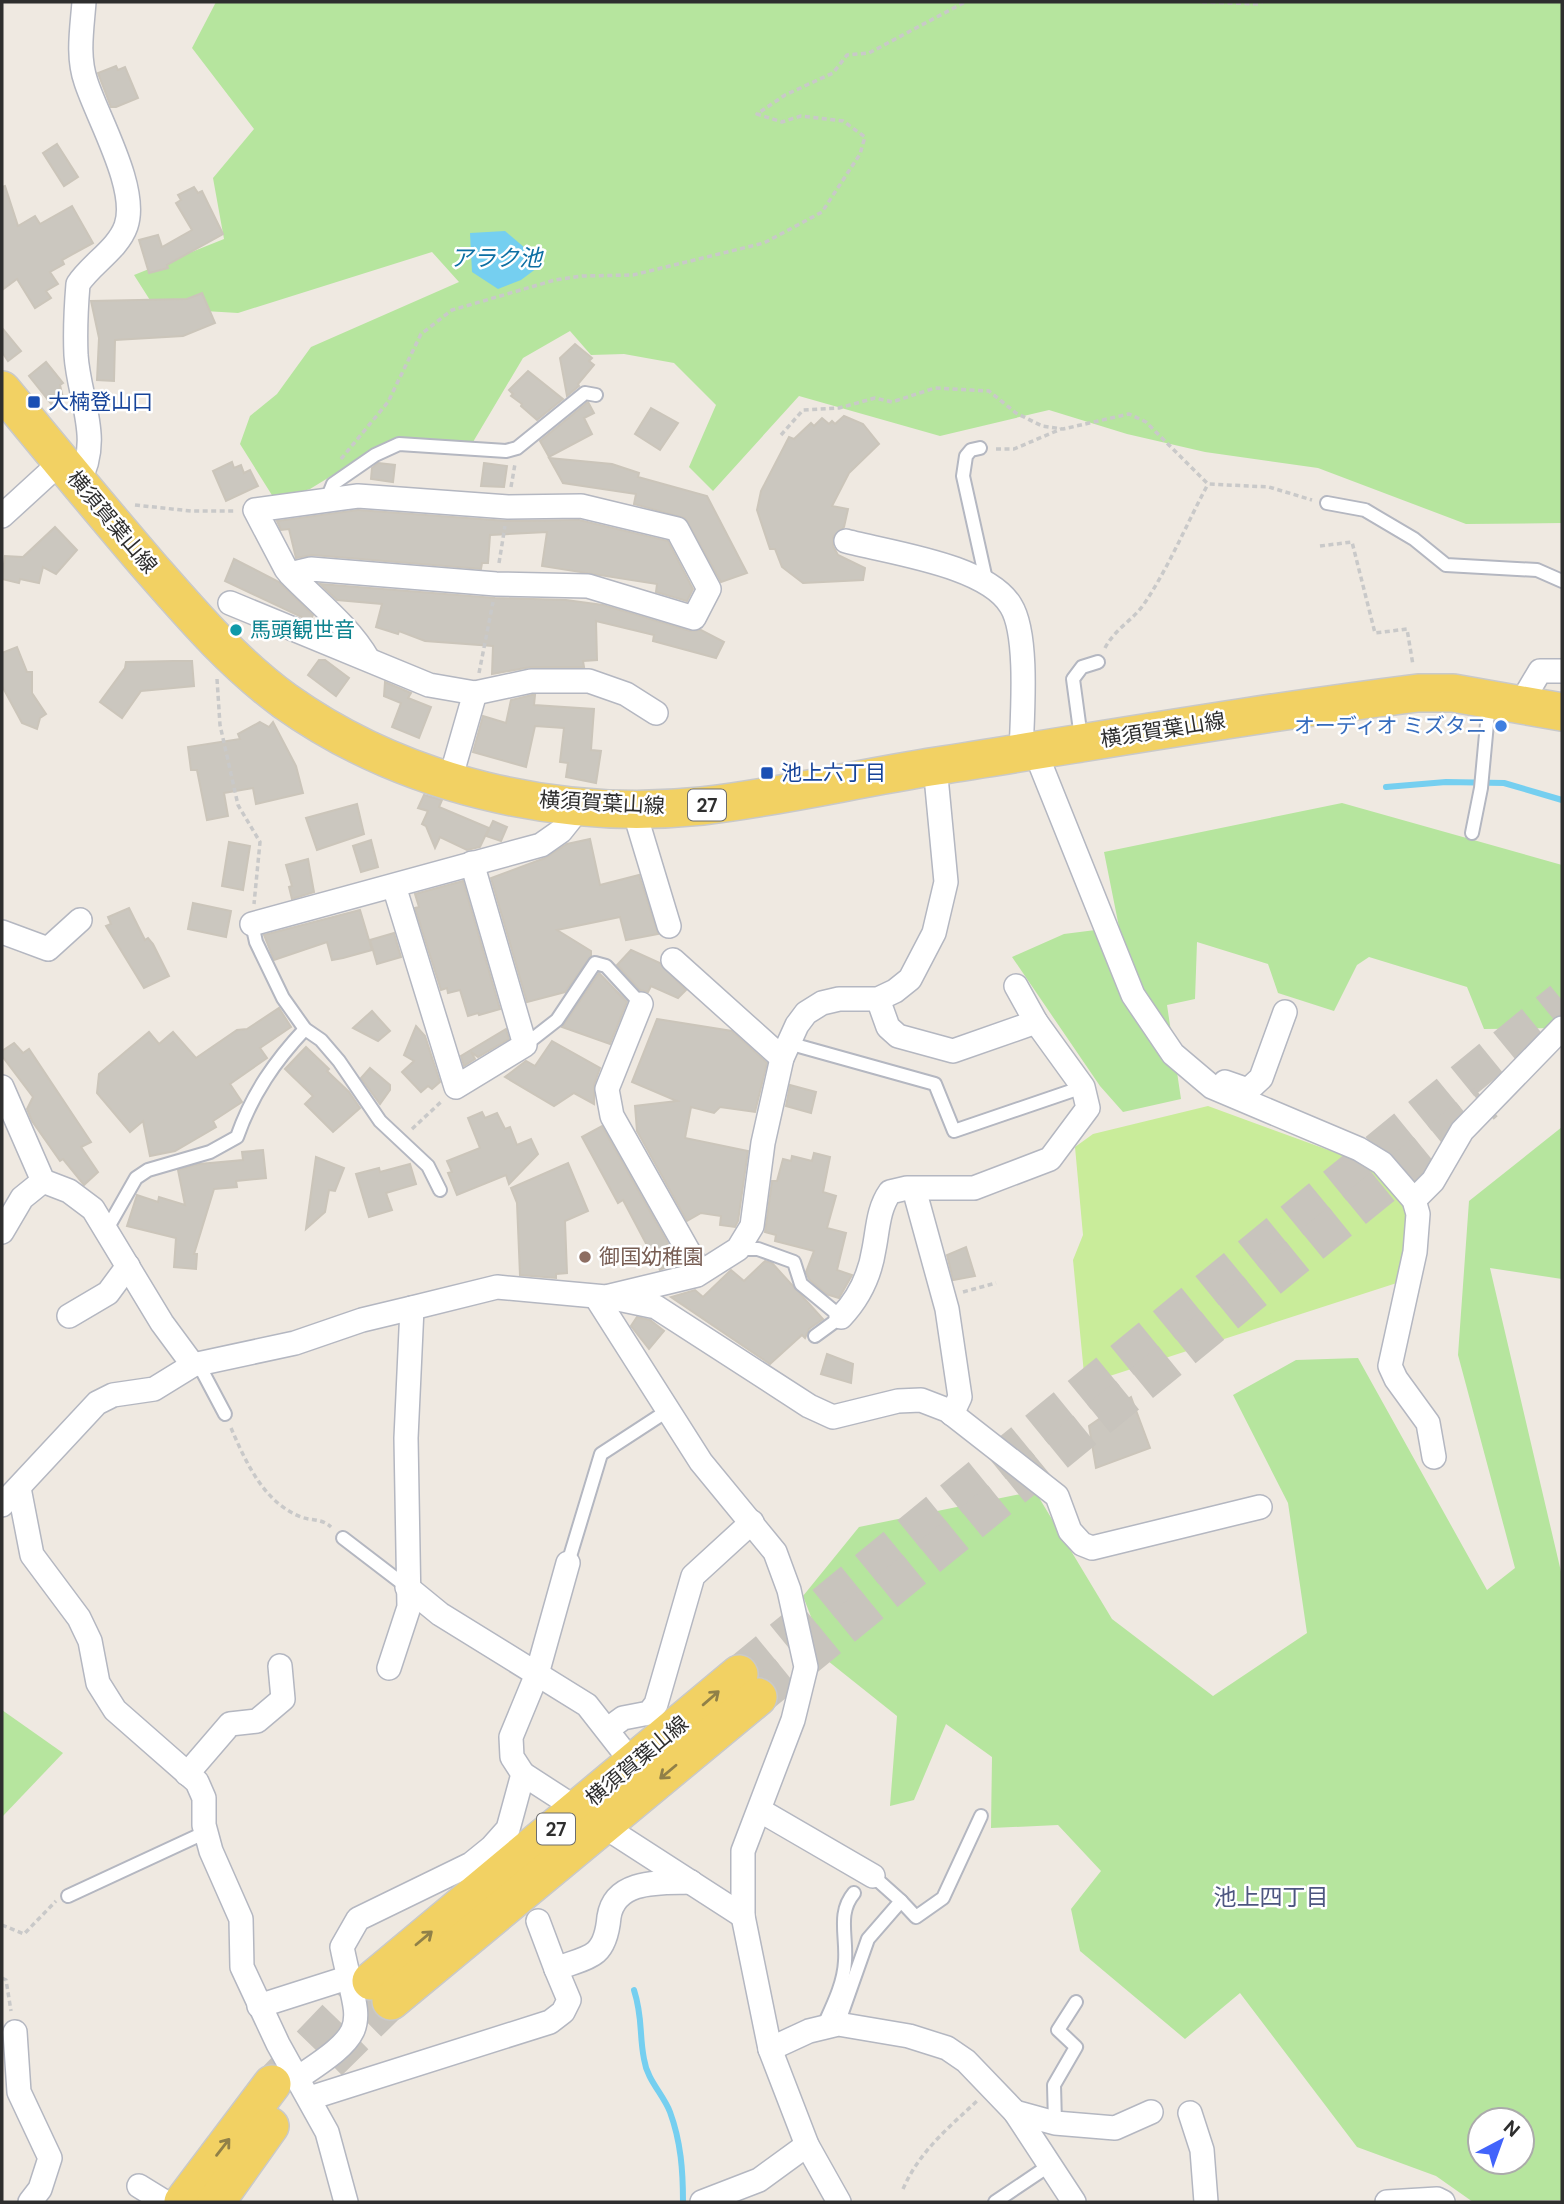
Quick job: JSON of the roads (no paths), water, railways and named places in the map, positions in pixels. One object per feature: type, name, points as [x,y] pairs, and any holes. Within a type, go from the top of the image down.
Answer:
[{"type":"main road","name":"横須賀葉山線","points":[[2,390],[79,484],[225,650],[252,675],[314,720],[393,760],[488,793],[580,806],[701,806],[1082,742],[1418,693],[1453,693],[1562,712]]},
{"type":"main road","name":"横須賀葉山線","points":[[371,1987],[592,1818],[749,1685],[634,1765],[592,1818]]},
{"type":"main road","points":[[161,2197],[293,2090]]},
{"type":"main road","points":[[216,2202],[293,2090]]},
{"type":"street","points":[[2,516],[79,484],[88,466],[90,424],[76,356],[78,284],[122,235],[128,223],[120,165],[83,70],[81,32],[84,2]]},
{"type":"street","points":[[290,574],[311,569],[496,584],[588,586],[694,618],[709,589],[677,529],[581,506],[508,507],[330,492],[255,510],[290,574],[358,641],[368,659]]},
{"type":"street","points":[[846,541],[970,574],[998,590],[1012,607],[1021,645],[1028,752],[1133,995],[1173,1054],[1212,1087],[1359,1149],[1382,1163],[1414,1200],[1418,1214],[1415,1252],[1390,1366],[1396,1379],[1428,1423],[1434,1457]]},
{"type":"street","points":[[230,603],[429,685],[475,692],[531,681],[589,681],[626,694],[656,713]]},
{"type":"street","points":[[1505,701],[1540,671],[1562,671]]},
{"type":"street","points":[[450,780],[475,692]]},
{"type":"street","points":[[601,1297],[700,1272],[738,1249],[752,1226],[763,1143],[785,1050],[806,1013],[822,1003],[839,999],[878,999],[910,979],[925,953],[940,913],[946,882],[935,766]]},
{"type":"street","points":[[252,924],[541,845],[561,831],[580,806]]},
{"type":"street","points":[[633,807],[669,926]]},
{"type":"street","points":[[394,886],[456,1087],[525,1045],[472,863]]},
{"type":"street","points":[[2,932],[48,949],[80,920]]},
{"type":"street","points":[[673,960],[785,1050]]},
{"type":"street","points":[[841,1317],[858,1299],[873,1254],[882,1203],[890,1192],[974,1188],[1050,1159],[1088,1108],[1083,1087],[1036,1022],[1016,986]]},
{"type":"street","points":[[878,999],[888,1027],[898,1036],[953,1051],[1036,1022]]},
{"type":"street","points":[[641,1004],[607,1090],[612,1116],[700,1272]]},
{"type":"street","points":[[1212,1087],[1218,1080],[1248,1090],[1261,1078],[1285,1012]]},
{"type":"street","points":[[1414,1200],[1433,1181],[1462,1131],[1562,1028]]},
{"type":"street","points":[[2,1087],[43,1181],[77,1197],[93,1209],[128,1266],[196,1365]]},
{"type":"street","points":[[2,1232],[22,1198],[43,1181]]},
{"type":"street","points":[[915,1189],[944,1298],[960,1397],[952,1414]]},
{"type":"street","points":[[69,1316],[108,1293],[128,1266]]},
{"type":"street","points":[[2,1505],[97,1403],[113,1395],[154,1390],[196,1365],[295,1343],[362,1320],[497,1287],[601,1297],[656,1307],[797,1399],[833,1417],[898,1401],[921,1400],[952,1414],[1057,1496],[1070,1531],[1082,1544],[1092,1548],[1260,1507]]},
{"type":"street","points":[[601,1297],[667,1411],[701,1462],[775,1552],[789,1590],[806,1667],[793,1720],[761,1811],[743,1851],[744,1916],[770,2049],[807,2145],[839,2202]]},
{"type":"street","points":[[389,1668],[409,1607],[406,1438],[412,1308]]},
{"type":"street","points":[[19,1488],[32,1555],[79,1618],[90,1641],[98,1683],[116,1710],[197,1783],[204,1798],[206,1832],[241,1919],[242,1967],[293,2090],[327,2132],[342,2202]]},
{"type":"street","points":[[608,1729],[624,1718],[649,1713],[656,1703],[693,1576],[752,1522]]},
{"type":"street","points":[[568,1563],[537,1674],[512,1737],[512,1757],[523,1774],[744,1916]]},
{"type":"street","points":[[407,1587],[440,1614],[587,1705],[634,1765]]},
{"type":"street","points":[[187,1774],[230,1724],[257,1721],[283,1699],[280,1666]]},
{"type":"street","points":[[371,1987],[342,1947],[358,1919],[471,1864],[492,1847],[508,1829],[523,1774]]},
{"type":"street","points":[[761,1811],[873,1876]]},
{"type":"street","points":[[556,1969],[596,1952],[607,1933],[610,1910],[624,1894],[642,1883],[691,1882]]},
{"type":"street","points":[[293,2090],[550,2022],[563,2012],[569,2000],[538,1921]]},
{"type":"street","points":[[259,2006],[371,1987]]},
{"type":"street","points":[[293,2090],[347,2042],[356,2023],[356,2004],[371,1987]]},
{"type":"street","points":[[770,2049],[830,2026],[909,2036],[947,2048],[966,2061],[1014,2112],[1074,2202]]},
{"type":"street","points":[[15,2032],[19,2092],[50,2158],[40,2189],[30,2202]]},
{"type":"street","points":[[1014,2112],[1055,2123],[1115,2128],[1152,2112]]},
{"type":"street","points":[[1190,2113],[1202,2150],[1206,2202]]},
{"type":"street","points":[[702,2202],[759,2180],[807,2145]]},
{"type":"street","points":[[1387,2202],[1437,2199],[1443,2202]]},
{"type":"lane","points":[[330,492],[375,455],[399,444],[506,451],[517,448],[586,393],[596,396]]},
{"type":"lane","points":[[980,448],[971,450],[966,456],[963,476],[987,584]]},
{"type":"lane","points":[[1327,503],[1365,510],[1396,527],[1446,565],[1537,570],[1562,581]]},
{"type":"lane","points":[[1082,742],[1073,679],[1082,667],[1098,662]]},
{"type":"lane","points":[[1472,833],[1481,788],[1505,701]]},
{"type":"lane","points":[[252,924],[256,942],[283,998],[306,1029],[321,1040],[380,1121],[428,1166],[440,1191]]},
{"type":"lane","points":[[525,1045],[557,1020],[595,963],[606,965],[641,1004]]},
{"type":"lane","points":[[107,1229],[136,1178],[148,1170],[211,1152],[237,1137],[248,1105],[279,1057],[306,1029]]},
{"type":"lane","points":[[785,1050],[935,1084],[954,1130],[1083,1087]]},
{"type":"lane","points":[[738,1249],[758,1249],[794,1262],[801,1284],[841,1317],[815,1336]]},
{"type":"lane","points":[[196,1365],[225,1414]]},
{"type":"lane","points":[[568,1563],[601,1454],[667,1411]]},
{"type":"lane","points":[[343,1538],[407,1587]]},
{"type":"lane","points":[[873,1876],[916,1917],[943,1898],[981,1816]]},
{"type":"lane","points":[[68,1896],[206,1832]]},
{"type":"lane","points":[[830,2026],[845,1962],[843,1914],[846,1903],[854,1893]]},
{"type":"lane","points":[[830,2026],[868,1939],[901,1901]]},
{"type":"lane","points":[[1055,2123],[1054,2085],[1076,2047],[1058,2029],[1076,2003]]},
{"type":"lane","points":[[995,2202],[1050,2165]]},
{"type":"water","name":"アラク池","points":[[505,231],[525,248],[537,268],[521,280],[498,289],[472,272],[470,233]]},
{"type":"waterway","points":[[1386,787],[1446,782],[1504,783],[1562,800]]},
{"type":"waterway","points":[[634,1990],[646,2067],[667,2105],[677,2134],[683,2202]]},
{"type":"tunnel","points":[[739,1674],[1562,1000]]},
{"type":"tunnel","points":[[758,1697],[1486,1102]]},
{"type":"tunnel","points":[[272,2084],[371,1981]]},
{"type":"tunnel","points":[[329,2062],[391,2001]]},
{"type":"place","name":"大楠登山口","points":[[34,402]]},
{"type":"place","name":"馬頭観世音","points":[[236,630]]},
{"type":"place","name":"オーディオ ミズタニ","points":[[1501,726]]},
{"type":"place","name":"池上六丁目","points":[[767,773]]},
{"type":"place","name":"御国幼稚園","points":[[585,1257]]},
{"type":"district","name":"池上四丁目","points":[[1271,1897]]}]
